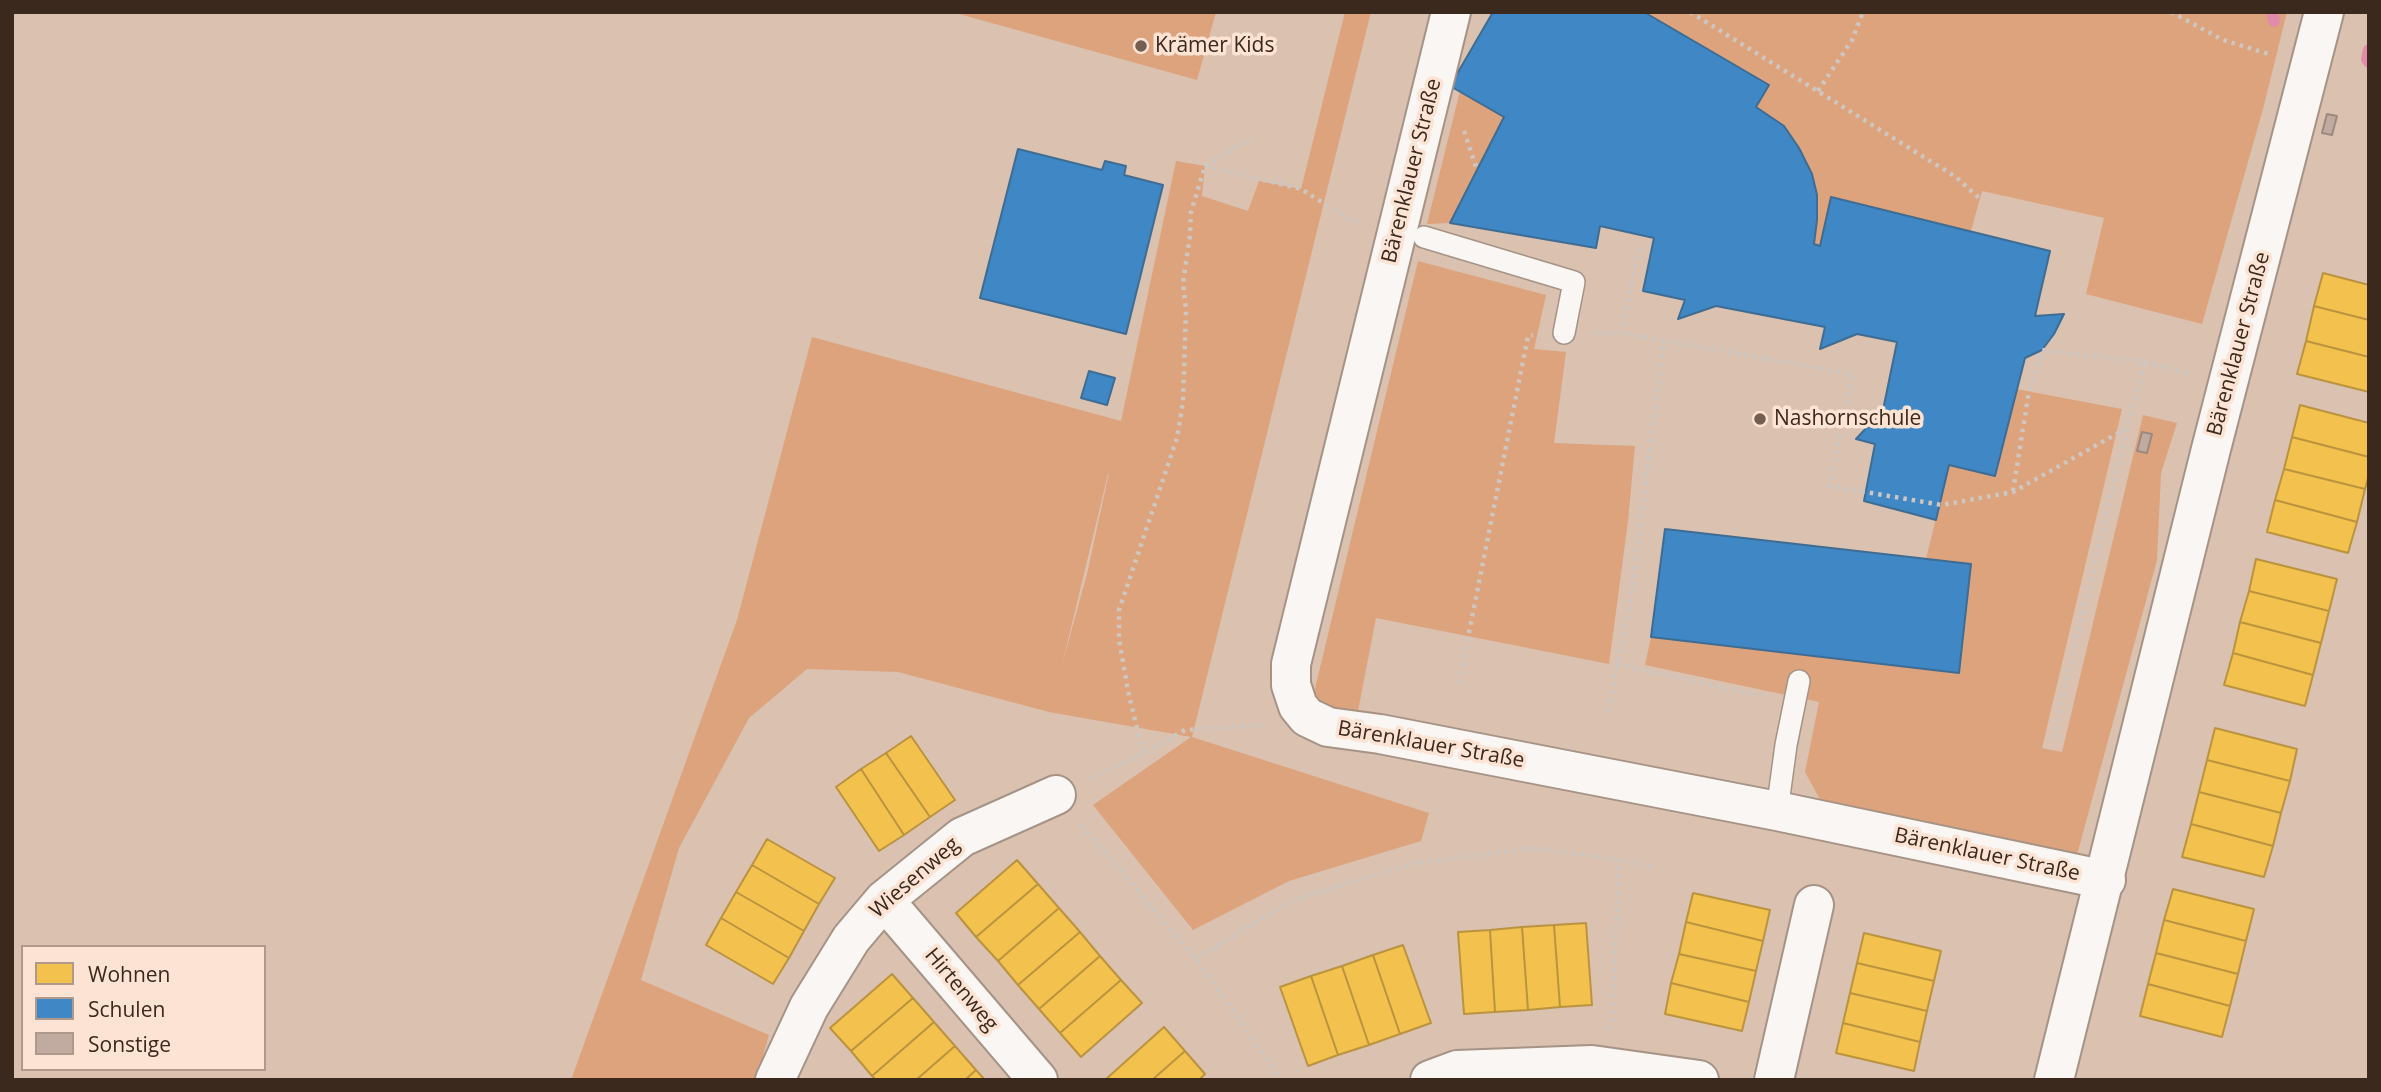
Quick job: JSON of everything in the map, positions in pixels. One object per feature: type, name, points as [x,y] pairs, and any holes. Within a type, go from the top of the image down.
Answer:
[{"type":"street","name":"Bärenklauer Straße","points":[[1451,12],[1411,233],[1291,664],[1291,685],[1298,706],[1307,718],[1328,727],[1380,734],[1777,811],[2105,880]]},
{"type":"street","name":"Bärenklauer Straße","points":[[2054,1080],[2324,12]]},
{"type":"street","name":"Wiesenweg","points":[[775,1080],[809,1007],[851,939],[884,900],[962,837],[1056,794]]},
{"type":"street","name":"Hirtenweg","points":[[884,900],[1038,1080]]},
{"type":"street","points":[[1774,1080],[1814,905]]},
{"type":"street","points":[[1430,1080],[1457,1070],[1592,1065],[1699,1080]]},
{"type":"lane","points":[[1411,233],[1574,282],[1564,334]]},
{"type":"lane","points":[[1777,811],[1786,745],[1799,681]]},
{"type":"path","points":[[1690,12],[1956,177],[1979,198]]},
{"type":"path","points":[[1818,91],[1852,40],[1863,12]]},
{"type":"path","points":[[2171,12],[2223,40],[2310,67]]},
{"type":"path","points":[[1146,752],[1140,741],[1128,691],[1119,639],[1119,610],[1177,438],[1184,389],[1186,310],[1183,282],[1191,212],[1205,166],[1251,139]]},
{"type":"path","points":[[1205,166],[1301,190],[1346,218],[1378,228],[1411,233]]},
{"type":"path","points":[[1621,333],[1639,248]]},
{"type":"path","points":[[1459,683],[1528,335],[1621,333],[1852,374],[1830,485],[1942,505],[2013,492],[2127,428]]},
{"type":"path","points":[[1608,711],[1630,596],[1664,341]]},
{"type":"path","points":[[2013,492],[2029,391],[2042,350],[2145,362],[2229,383]]},
{"type":"path","points":[[2053,738],[2145,362]]},
{"type":"path","points":[[1617,664],[1795,703]]},
{"type":"path","points":[[1056,794],[1195,958],[1282,1080]]},
{"type":"path","points":[[1195,958],[1296,899],[1415,863],[1535,848],[1651,867]]},
{"type":"path","points":[[1592,1065],[1612,1021],[1619,860]]},
{"type":"shaded area","name":"Krämer Kids","points":[[952,12],[1143,13],[1216,12],[1197,80]]},
{"type":"shaded area","points":[[1345,12],[1371,12],[1192,737],[1429,813],[1421,841],[1289,881],[1193,930],[1093,805],[1191,737],[1049,712],[898,672],[807,669],[749,718],[679,848],[641,980],[769,1035],[761,1063],[777,1080],[571,1080],[737,620],[812,337],[1121,421],[1176,161],[1205,166],[1202,196],[1248,211],[1259,181],[1301,189]],"holes":[[[1109,473],[1087,574],[1062,665]]]},
{"type":"shaded area","points":[[1644,12],[2287,12],[2263,109],[2202,324],[2086,294],[2104,218],[1982,191],[1971,231],[1832,197],[1820,246],[1814,244],[1817,195],[1812,174],[1784,126],[1756,107],[1769,85]]},
{"type":"shaded area","points":[[1460,91],[1504,117],[1450,223],[1427,224]]},
{"type":"shaded area","points":[[1418,261],[1546,295],[1534,349],[1566,352],[1554,443],[1635,446],[1609,664],[1376,618],[1357,716],[1312,701]]},
{"type":"shaded area","points":[[2016,389],[2122,409],[2042,748],[2062,752],[2143,415],[2177,423],[2161,473],[2157,560],[2077,855],[1827,812],[1805,772],[1819,702],[1645,665],[1651,637],[1959,673],[1971,565],[1926,559],[1949,465]]},
{"type":"building: Wohnen","points":[[2323,273],[2369,285],[2369,320],[2314,306]]},
{"type":"building: Wohnen","points":[[2314,306],[2369,320],[2369,357],[2306,341]]},
{"type":"building: Wohnen","points":[[2306,341],[2369,357],[2369,392],[2297,374]]},
{"type":"building: Wohnen","points":[[2300,405],[2369,423],[2369,457],[2292,437]]},
{"type":"building: Wohnen","points":[[2292,437],[2369,457],[2369,475],[2365,489],[2284,469]]},
{"type":"building: Wohnen","points":[[2284,469],[2365,489],[2357,522],[2275,500]]},
{"type":"building: Wohnen","points":[[2275,500],[2357,522],[2348,553],[2267,532]]},
{"type":"building: Wohnen","points":[[2256,559],[2337,579],[2329,611],[2249,591]]},
{"type":"building: Wohnen","points":[[2249,591],[2329,611],[2321,643],[2240,622]]},
{"type":"building: Wohnen","points":[[2240,622],[2321,643],[2313,675],[2233,653]]},
{"type":"building: Wohnen","points":[[2233,653],[2313,675],[2305,706],[2224,685]]},
{"type":"building: Wohnen","points":[[2215,728],[2297,749],[2290,781],[2207,760]]},
{"type":"building: Wohnen","points":[[911,736],[955,800],[930,817],[886,753]]},
{"type":"building: Wohnen","points":[[886,753],[930,817],[904,835],[861,769]]},
{"type":"building: Wohnen","points":[[2207,760],[2290,781],[2281,813],[2199,792]]},
{"type":"building: Wohnen","points":[[861,769],[904,835],[879,851],[836,787]]},
{"type":"building: Wohnen","points":[[2199,792],[2281,813],[2273,846],[2191,824]]},
{"type":"building: Wohnen","points":[[2191,824],[2273,846],[2264,877],[2182,857]]},
{"type":"building: Wohnen","points":[[767,839],[835,878],[819,904],[752,865]]},
{"type":"building: Wohnen","points":[[1017,860],[1038,884],[976,937],[956,913]]},
{"type":"building: Wohnen","points":[[752,865],[819,904],[804,931],[736,892]]},
{"type":"building: Wohnen","points":[[1038,884],[1059,908],[998,961],[976,937]]},
{"type":"building: Wohnen","points":[[2173,889],[2254,909],[2246,941],[2164,920]]},
{"type":"building: Wohnen","points":[[736,892],[804,931],[789,958],[721,918]]},
{"type":"building: Wohnen","points":[[1693,893],[1770,910],[1763,941],[1686,922]]},
{"type":"building: Wohnen","points":[[1059,908],[1080,932],[1018,985],[998,961]]},
{"type":"building: Wohnen","points":[[721,918],[789,958],[773,984],[706,945]]},
{"type":"building: Wohnen","points":[[2164,920],[2246,941],[2238,974],[2156,953]]},
{"type":"building: Wohnen","points":[[1686,922],[1763,941],[1756,971],[1679,954]]},
{"type":"building: Wohnen","points":[[1586,923],[1592,1005],[1560,1007],[1554,925]]},
{"type":"building: Wohnen","points":[[1554,925],[1560,1007],[1528,1010],[1522,927]]},
{"type":"building: Wohnen","points":[[1522,927],[1528,1010],[1495,1012],[1490,930]]},
{"type":"building: Wohnen","points":[[1490,930],[1495,1012],[1464,1014],[1458,932]]},
{"type":"building: Wohnen","points":[[1080,932],[1100,956],[1039,1009],[1018,985]]},
{"type":"building: Wohnen","points":[[1864,933],[1941,951],[1934,981],[1857,963]]},
{"type":"building: Wohnen","points":[[1403,945],[1431,1023],[1400,1034],[1373,955]]},
{"type":"building: Wohnen","points":[[2156,953],[2238,974],[2230,1006],[2148,984]]},
{"type":"building: Wohnen","points":[[1679,954],[1756,971],[1749,1002],[1671,983]]},
{"type":"building: Wohnen","points":[[1373,955],[1400,1034],[1369,1045],[1342,966]]},
{"type":"building: Wohnen","points":[[1100,956],[1121,980],[1060,1033],[1039,1009]]},
{"type":"building: Wohnen","points":[[1857,963],[1934,981],[1927,1011],[1850,993]]},
{"type":"building: Wohnen","points":[[1342,966],[1369,1045],[1338,1055],[1311,976]]},
{"type":"building: Wohnen","points":[[892,974],[913,998],[851,1051],[830,1028]]},
{"type":"building: Wohnen","points":[[1311,976],[1338,1055],[1308,1066],[1280,987]]},
{"type":"building: Wohnen","points":[[1121,980],[1142,1003],[1081,1057],[1060,1033]]},
{"type":"building: Wohnen","points":[[1671,983],[1749,1002],[1742,1031],[1665,1014]]},
{"type":"building: Wohnen","points":[[2148,984],[2230,1006],[2222,1037],[2140,1016]]},
{"type":"building: Wohnen","points":[[1850,993],[1927,1011],[1920,1042],[1843,1023]]},
{"type":"building: Wohnen","points":[[913,998],[934,1022],[872,1076],[851,1051]]},
{"type":"building: Wohnen","points":[[934,1022],[955,1046],[916,1080],[876,1080],[872,1076]]},
{"type":"building: Wohnen","points":[[1843,1023],[1920,1042],[1914,1071],[1836,1053]]},
{"type":"building: Wohnen","points":[[1164,1027],[1185,1051],[1152,1080],[1105,1080]]},
{"type":"building: Wohnen","points":[[955,1046],[976,1070],[965,1080],[916,1080]]},
{"type":"building: Wohnen","points":[[1185,1051],[1205,1074],[1199,1080],[1152,1080]]},
{"type":"building: Wohnen","points":[[976,1070],[985,1080],[965,1080]]},
{"type":"building: Schulen","points":[[1493,12],[1644,12],[1769,85],[1756,107],[1784,126],[1812,174],[1817,195],[1814,244],[1820,246],[1831,197],[2050,251],[2035,316],[2064,314],[2042,350],[2025,358],[1995,476],[1949,465],[1936,520],[1864,501],[1875,444],[1856,439],[1883,410],[1897,342],[1857,334],[1820,349],[1825,327],[1716,306],[1678,319],[1685,300],[1643,291],[1654,238],[1600,226],[1596,248],[1450,223],[1504,117],[1450,86]]},
{"type":"building: Schulen","points":[[1018,149],[1102,170],[1105,161],[1126,166],[1124,175],[1163,185],[1126,334],[980,298]]},
{"type":"building: Schulen","points":[[1089,371],[1115,378],[1107,405],[1081,398]]},
{"type":"building: Schulen","points":[[1665,529],[1971,564],[1959,673],[1651,637]]},
{"type":"building: Sonstige","points":[[2327,114],[2337,116],[2332,135],[2322,133]]},
{"type":"building: Sonstige","points":[[2142,432],[2152,434],[2147,453],[2137,451]]},
{"type":"waterway","points":[[2272,12],[2274,21]]},
{"type":"waterway","points":[[2369,50],[2369,62]]},
{"type":"place","name":"Krämer Kids","points":[[1141,46]]},
{"type":"place","name":"Nashornschule","points":[[1760,419]]}]
